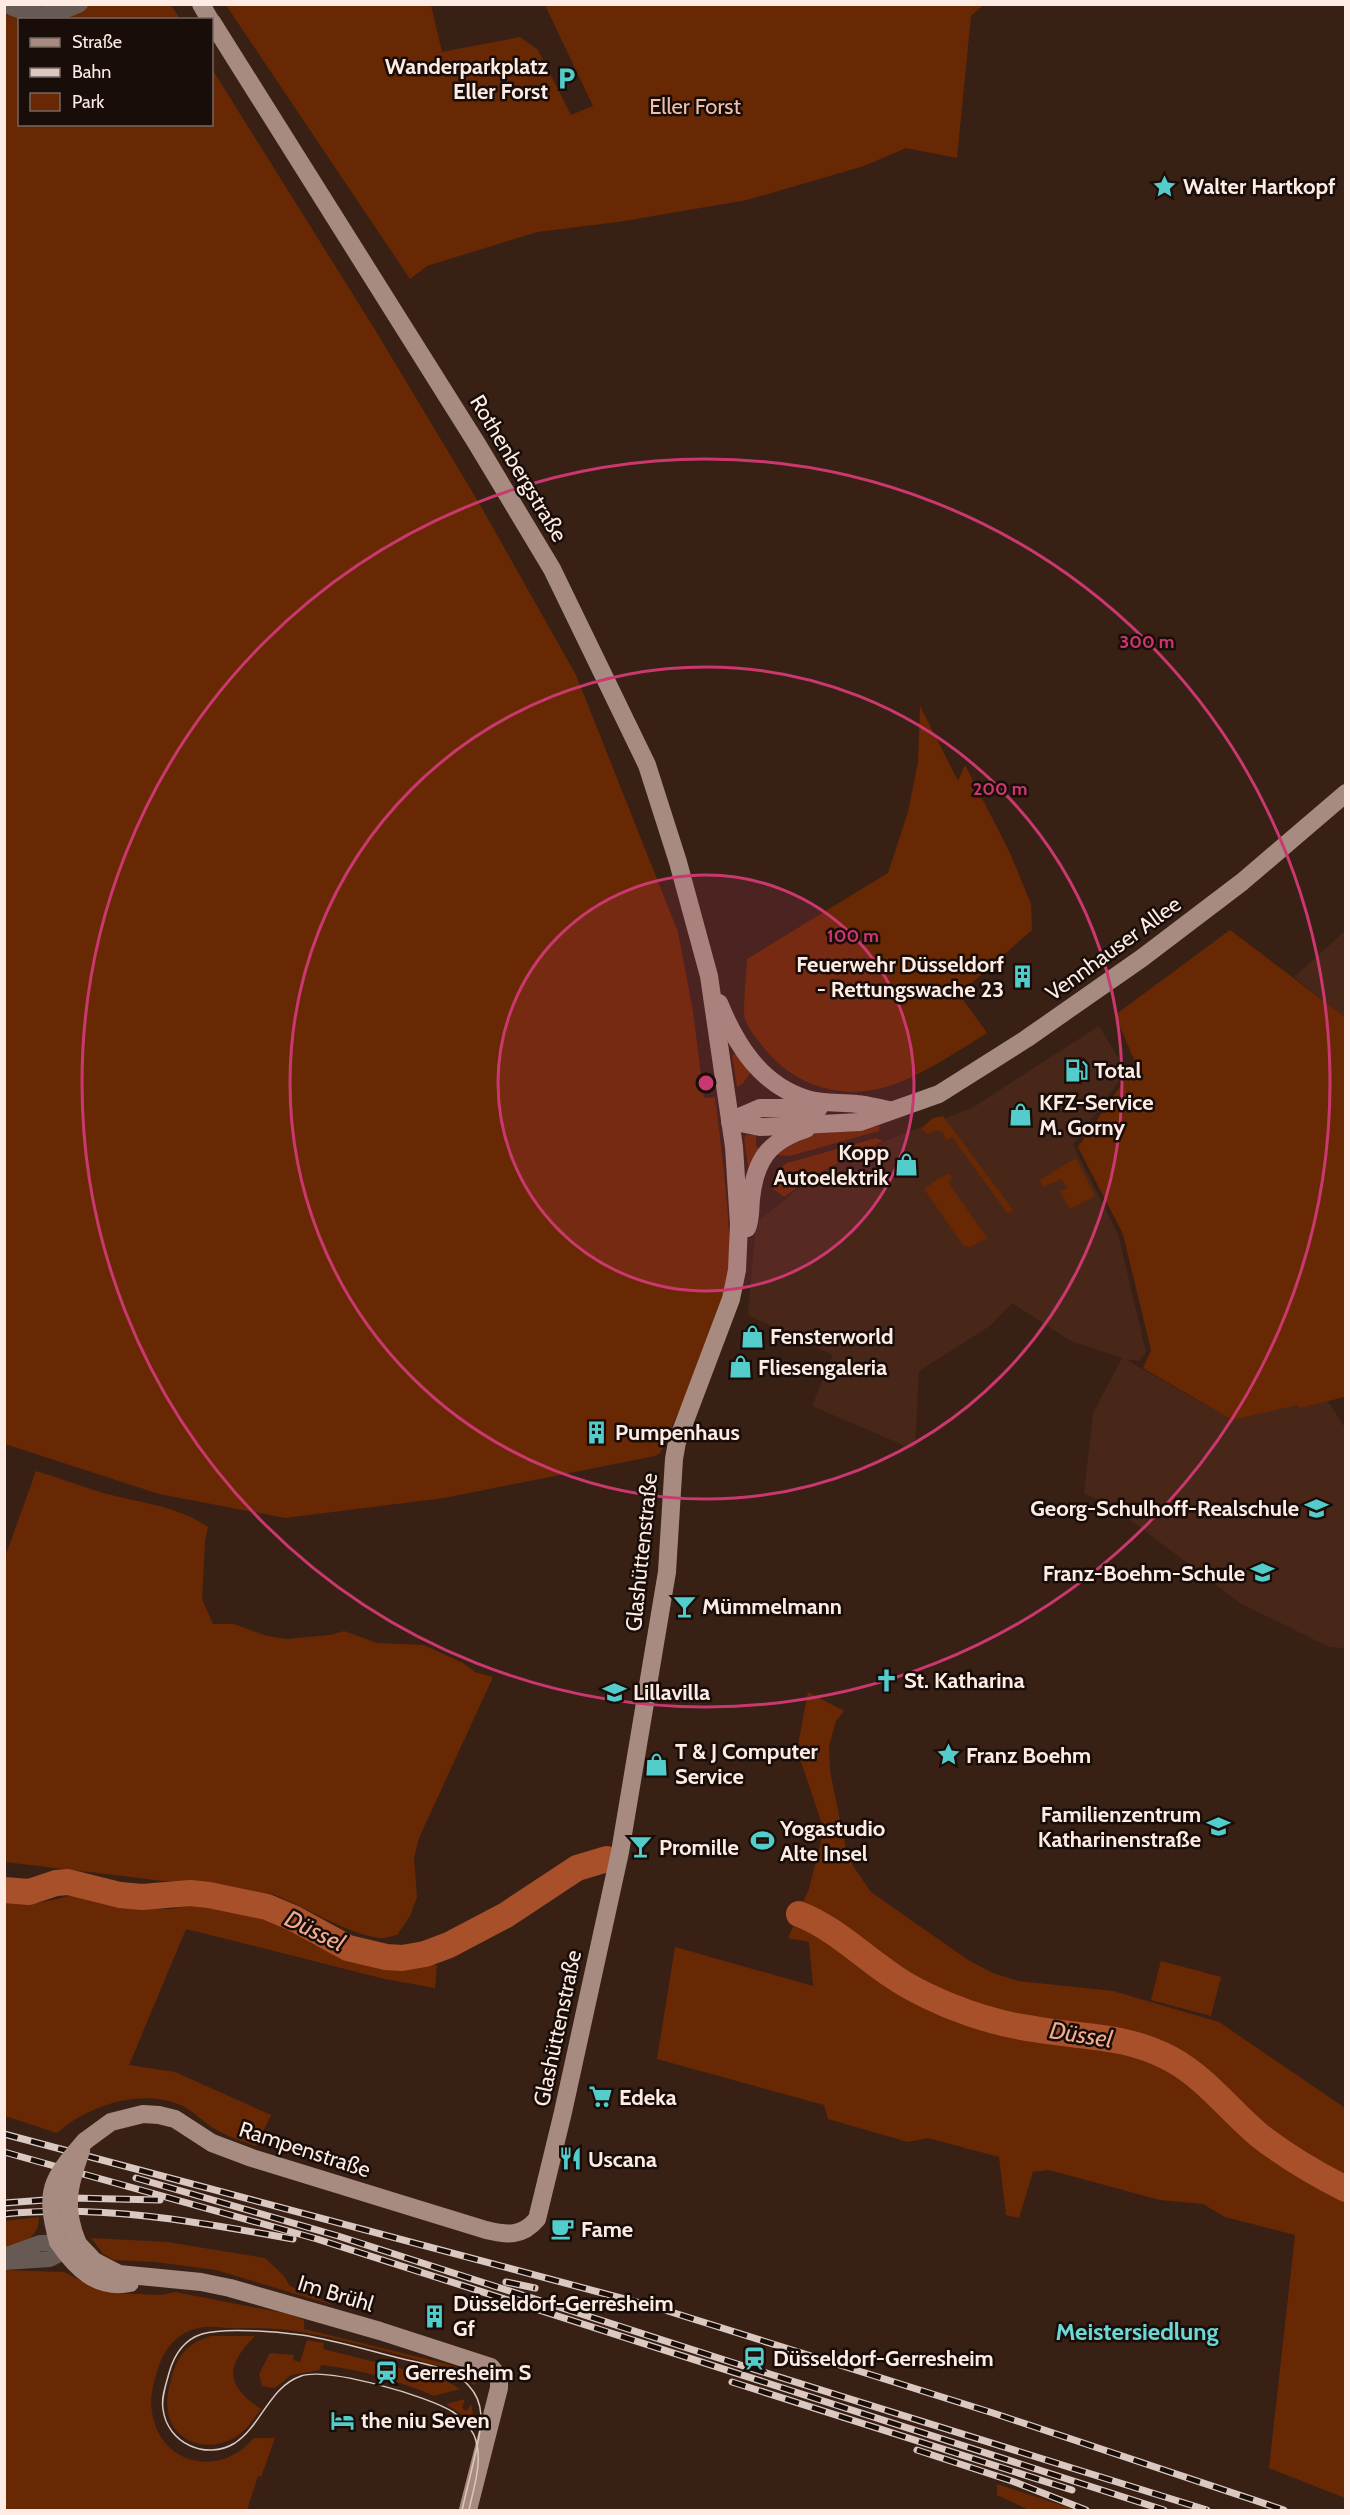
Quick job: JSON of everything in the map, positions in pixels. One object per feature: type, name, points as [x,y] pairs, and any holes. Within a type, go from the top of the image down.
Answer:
[{"type":"main road","name":"Rothenbergstraße","points":[[201,4],[209,18]]},
{"type":"main road","name":"Rothenbergstraße","points":[[213,24],[465,425],[552,569],[647,765],[678,862],[709,976],[730,1121]]},
{"type":"main road","name":"Vennhauser Allee","points":[[730,1121],[760,1127],[860,1122],[939,1094],[1088,997],[1242,882],[1346,793]]},
{"type":"main road","name":"Rothenbergstraße","points":[[709,976],[736,1040],[759,1070]]},
{"type":"main road","name":"Vennhauser Allee","points":[[759,1070],[778,1085],[807,1099],[889,1110]]},
{"type":"main road","name":"Vennhauser Allee","points":[[730,1121],[760,1108],[889,1110]]},
{"type":"main road","name":"Glashüttenstraße","points":[[522,2232],[532,2225],[540,2211],[620,1852],[667,1572],[677,1442],[731,1299],[737,1270],[739,1239],[730,1121]]},
{"type":"main road","points":[[739,1239],[749,1225],[755,1173],[767,1152],[780,1140],[822,1125]]},
{"type":"main road","name":"Rampenstraße","points":[[67,2246],[51,2208],[58,2172],[85,2141],[111,2122],[143,2114],[175,2119],[212,2143],[252,2158],[486,2230],[503,2234],[522,2232]]},
{"type":"main road","name":"Im Brühl","points":[[67,2246],[102,2267],[119,2274],[201,2282],[284,2302],[483,2363],[497,2373],[499,2388],[468,2511]]},
{"type":"street","points":[[5,4],[30,15],[40,16],[50,15],[80,4]]},
{"type":"street","points":[[4,2256],[40,2243],[67,2246]]},
{"type":"street","points":[[4,2262],[40,2261],[54,2258],[67,2246]]},
{"type":"shaded area","points":[[1345,931],[1345,1018],[1294,977]]},
{"type":"shaded area","points":[[1099,1026],[1126,1071],[1073,1145],[1118,1234],[1146,1352],[1139,1361],[1125,1359],[1232,1420],[1298,1404],[1299,1408],[1328,1401],[1345,1428],[1345,1648],[1329,1647],[1240,1603],[1116,1509],[1084,1493],[1093,1413],[1122,1358],[1071,1341],[1012,1303],[990,1326],[919,1371],[915,1447],[910,1448],[812,1406],[833,1355],[748,1315],[756,1223],[816,1174],[890,1139],[972,1108]]},
{"type":"green space","points":[[5,5],[171,5],[179,18],[18,18],[18,126],[213,126],[213,71],[377,333],[479,503],[576,675],[678,932],[693,1011],[704,1098],[715,1097],[728,1216],[730,1254],[728,1276],[724,1298],[709,1341],[663,1448],[655,1456],[444,1498],[285,1518],[159,1494],[5,1444]]},
{"type":"green space","name":"Eller Forst","points":[[226,5],[431,5],[442,52],[520,37],[538,50],[571,115],[593,106],[545,5],[983,5],[971,16],[957,158],[906,148],[864,166],[747,200],[618,222],[537,232],[427,266],[410,279]]},
{"type":"green space","points":[[920,706],[958,781],[965,765],[1010,853],[1031,904],[1032,930],[959,994],[987,1033],[938,1063],[898,1083],[856,1092],[826,1088],[812,1084],[786,1070],[758,1041],[750,1029],[744,1014],[747,959],[888,873],[908,812],[918,762]]},
{"type":"green space","points":[[1230,930],[1346,1018],[1345,1397],[1232,1420],[1143,1368],[1151,1350],[1123,1234],[1078,1147],[1136,1064],[1115,1015]]},
{"type":"green space","points":[[735,1053],[752,1071],[737,1087],[732,1056]]},
{"type":"green space","points":[[943,1116],[1013,1210],[1008,1214],[952,1137],[946,1141],[943,1132],[934,1130],[928,1134],[921,1129],[933,1118]]},
{"type":"green space","points":[[880,1126],[879,1131],[790,1156],[777,1155],[782,1145],[811,1133]]},
{"type":"green space","points":[[756,1134],[756,1145],[760,1151],[751,1167],[748,1166],[744,1138],[746,1135]]},
{"type":"green space","points":[[876,1138],[883,1141],[820,1172],[784,1197],[773,1189],[783,1166],[787,1163]]},
{"type":"green space","points":[[1076,1158],[1095,1196],[1070,1209],[1060,1192],[1067,1188],[1061,1179],[1043,1187],[1040,1180]]},
{"type":"green space","points":[[950,1174],[952,1179],[948,1182],[987,1238],[970,1247],[963,1245],[924,1189],[939,1178]]},
{"type":"green space","points":[[36,1471],[107,1494],[172,1510],[208,1527],[205,1540],[202,1599],[213,1624],[234,1624],[267,1636],[287,1639],[330,1635],[344,1631],[377,1643],[424,1645],[463,1663],[475,1672],[493,1677],[419,1838],[414,1858],[417,1897],[410,1916],[397,1935],[381,1938],[365,1935],[272,1894],[5,1862],[5,1557]]},
{"type":"green space","points":[[808,1692],[844,1711],[836,1721],[829,1746],[830,1771],[846,1849],[853,1866],[871,1892],[968,1960],[993,1973],[1018,1981],[1113,1991],[1219,2022],[1345,2108],[1345,2187],[1309,2168],[1275,2144],[1195,2075],[1154,2049],[1111,2036],[1020,2025],[965,2010],[910,1985],[835,1931],[799,1911],[809,1889],[824,1830],[797,1750]]},
{"type":"green space","points":[[78,1893],[136,1908],[172,1909],[196,1903],[242,1910],[280,1924],[314,1945],[353,1959],[396,1968],[437,1965],[435,1988],[385,1979],[186,1929],[129,2065],[175,2072],[271,2115],[256,2146],[213,2128],[183,2106],[151,2098],[117,2102],[100,2107],[84,2114],[57,2133],[5,2116],[5,1900],[32,1903]]},
{"type":"green space","points":[[798,1915],[838,1937],[899,1983],[930,2000],[953,2009],[1008,2027],[1093,2037],[1155,2053],[1197,2079],[1257,2135],[1278,2151],[1345,2190],[1345,2498],[1269,2468],[1295,2235],[1225,2217],[1203,2204],[1160,2200],[1049,2170],[1033,2172],[1019,2218],[1006,2215],[999,2157],[928,2138],[908,2142],[828,2119],[824,2105],[657,2059],[675,1947],[813,1986],[809,1942],[788,1938]]},
{"type":"green space","points":[[1161,1961],[1221,1977],[1211,2016],[1151,2000]]},
{"type":"green space","points":[[39,2217],[33,2235],[23,2243],[5,2251],[5,2221]]},
{"type":"green space","points":[[91,2238],[167,2242],[265,2258],[283,2275],[290,2286],[336,2306],[216,2270],[155,2262],[114,2260],[103,2254]]},
{"type":"green space","points":[[4,2270],[64,2272],[112,2293],[161,2295],[175,2292],[289,2314],[304,2320],[304,2329],[447,2364],[464,2370],[478,2382],[474,2385],[459,2372],[444,2367],[320,2335],[277,2329],[198,2328],[178,2338],[164,2354],[154,2384],[152,2412],[157,2430],[167,2444],[179,2455],[194,2460],[209,2462],[225,2458],[240,2451],[254,2438],[275,2438],[261,2477],[258,2476],[247,2510],[5,2510]]},
{"type":"green space","points":[[211,2336],[255,2336],[238,2356],[233,2374],[240,2392],[261,2409],[237,2436],[217,2444],[206,2445],[186,2439],[178,2432],[168,2412],[167,2400],[173,2372],[180,2357],[195,2342]]},
{"type":"green space","points":[[307,2340],[324,2343],[323,2349],[443,2379],[460,2389],[434,2396],[379,2376],[321,2365],[320,2370],[291,2375],[275,2388],[262,2386],[259,2374],[270,2353],[294,2355],[293,2360],[300,2362]]},
{"type":"green space","points":[[465,2399],[462,2408],[467,2411],[471,2404],[472,2426],[464,2416],[446,2404]]},
{"type":"green space","points":[[997,2484],[1074,2510],[1029,2510],[997,2495]]},
{"type":"waterway","name":"Düssel","points":[[4,1890],[29,1892],[56,1883],[68,1882],[120,1895],[142,1897],[190,1893],[209,1895],[267,1907],[293,1918],[348,1948],[386,1957],[402,1958],[425,1954],[449,1945],[506,1915],[577,1868],[607,1859]]},
{"type":"waterway","name":"Düssel","points":[[799,1914],[825,1927],[907,1985],[960,2010],[1012,2025],[1120,2041],[1137,2045],[1171,2059],[1195,2076],[1270,2144],[1346,2189]]},
{"type":"tram line","points":[[462,2510],[477,2447],[477,2446],[479,2438],[481,2414],[474,2393],[454,2373],[302,2335],[237,2330],[202,2334],[190,2340],[177,2354],[164,2391],[163,2409],[166,2421],[180,2439],[190,2446],[201,2449],[224,2448],[235,2443],[252,2426],[273,2397],[290,2381],[301,2376],[314,2374],[354,2379],[401,2391],[440,2405],[462,2419],[470,2428],[477,2444],[478,2453],[477,2472],[469,2510]]},
{"type":"railway","points":[[4,2134],[655,2307],[993,2413],[1284,2510]]},
{"type":"railway","points":[[4,2152],[317,2239],[1164,2510]]},
{"type":"railway","points":[[136,2178],[338,2236],[734,2363],[1207,2510]]},
{"type":"railway","points":[[4,2203],[72,2198],[160,2200]]},
{"type":"railway","points":[[4,2214],[77,2211],[150,2216],[293,2239]]},
{"type":"railway","points":[[506,2282],[535,2288]]},
{"type":"railway","points":[[732,2382],[1072,2490]]},
{"type":"railway","points":[[917,2450],[1012,2481],[1086,2510]]},
{"type":"place","name":"Wanderparkplatz Eller Forst","points":[[566,79]]},
{"type":"place","name":"Walter Hartkopf","points":[[1165,186]]},
{"type":"place","name":"Feuerwehr Düsseldorf - Rettungswache 23","points":[[1022,977]]},
{"type":"place","name":"Total","points":[[1076,1070]]},
{"type":"place","name":"KFZ-Service M. Gorny","points":[[1021,1115]]},
{"type":"place","name":"Kopp Autoelektrik","points":[[907,1165]]},
{"type":"place","name":"Fensterworld","points":[[752,1336]]},
{"type":"place","name":"Fliesengaleria","points":[[740,1367]]},
{"type":"place","name":"Pumpenhaus","points":[[597,1432]]},
{"type":"place","name":"Georg-Schulhoff-Realschule","points":[[1317,1508]]},
{"type":"place","name":"Franz-Boehm-Schule","points":[[1263,1573]]},
{"type":"place","name":"Mümmelmann","points":[[684,1606]]},
{"type":"place","name":"St. Katharina","points":[[886,1680]]},
{"type":"place","name":"Lillavilla","points":[[615,1692]]},
{"type":"place","name":"Franz Boehm","points":[[948,1755]]},
{"type":"place","name":"T & J Computer Service","points":[[657,1764]]},
{"type":"place","name":"Familienzentrum Katharinenstraße","points":[[1219,1827]]},
{"type":"place","name":"Yogastudio Alte Insel","points":[[762,1841]]},
{"type":"place","name":"Promille","points":[[641,1847]]},
{"type":"place","name":"Edeka","points":[[601,2097]]},
{"type":"place","name":"Uscana","points":[[570,2159]]},
{"type":"place","name":"Fame","points":[[563,2229]]},
{"type":"place","name":"Düsseldorf-Gerresheim Gf","points":[[435,2316]]},
{"type":"place","name":"Düsseldorf-Gerresheim","points":[[755,2358]]},
{"type":"place","name":"Gerresheim S","points":[[387,2372]]},
{"type":"place","name":"the niu Seven","points":[[343,2420]]},
{"type":"district","name":"Meistersiedlung","points":[[1137,2332]]}]
